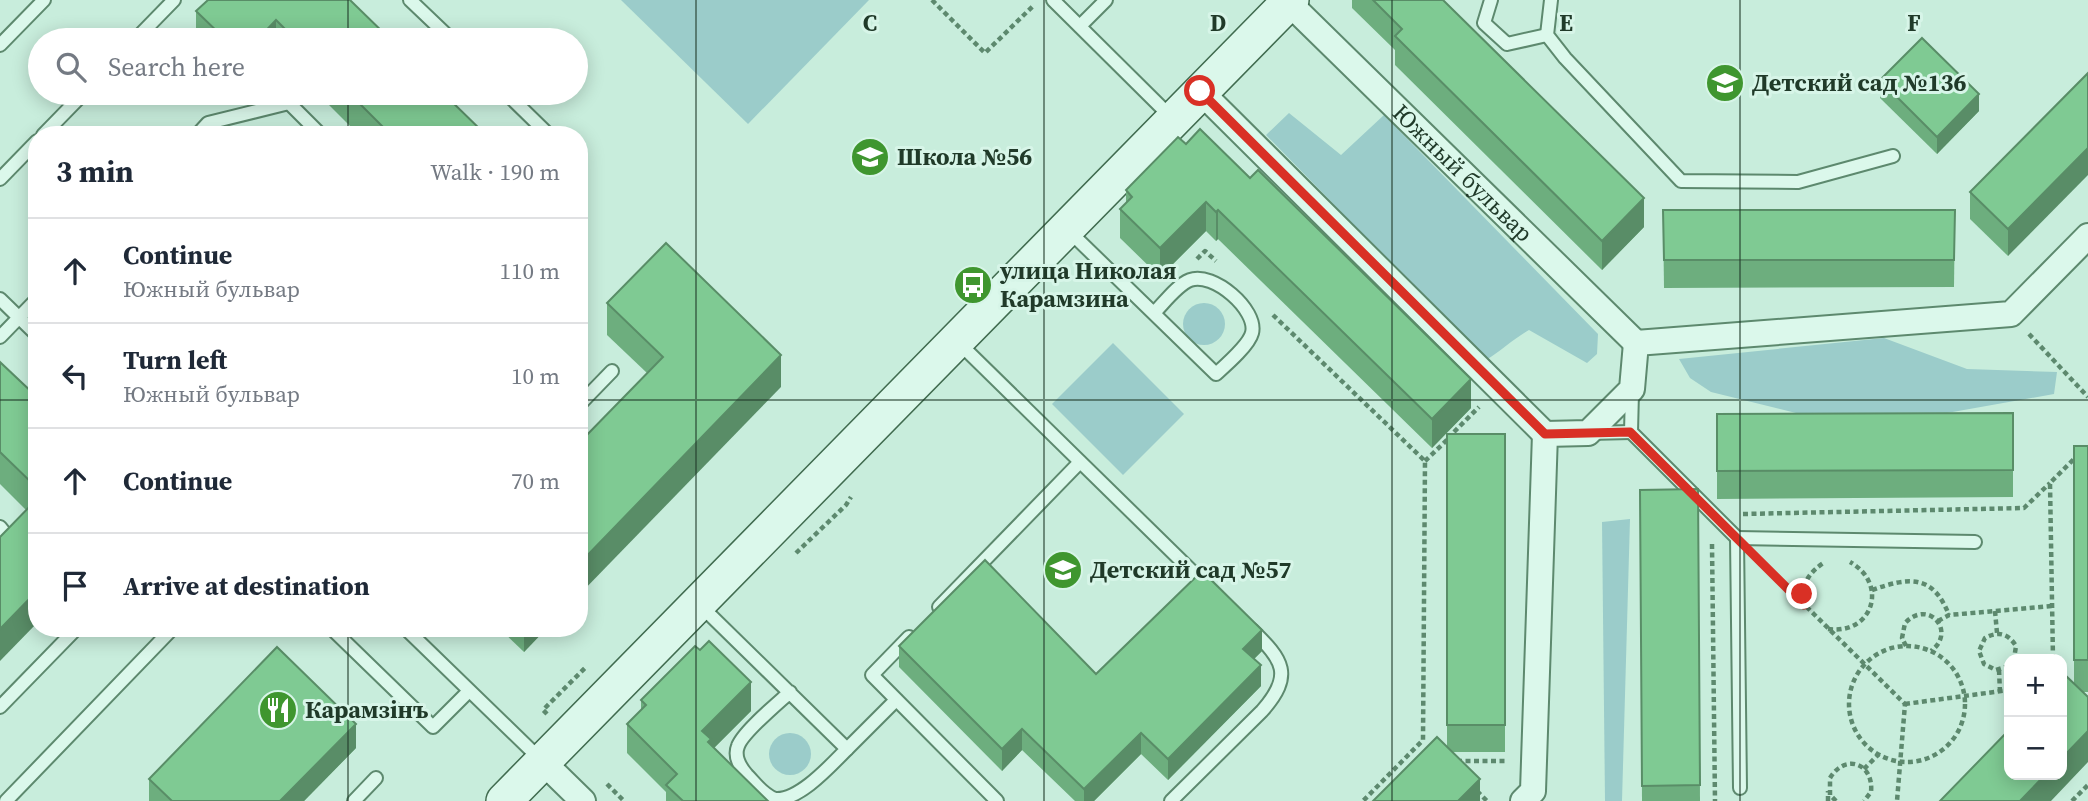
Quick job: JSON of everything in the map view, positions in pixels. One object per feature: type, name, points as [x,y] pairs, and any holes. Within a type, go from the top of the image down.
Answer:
[{"type":"street","points":[[504,801],[1290,1]]},
{"type":"street","name":"Южный бульвар","points":[[1290,1],[1636,343]]},
{"type":"street","points":[[1200,91],[1545,434],[1588,433],[1632,389],[1636,343],[2011,314],[2088,236]]},
{"type":"street","points":[[1523,801],[1533,791],[1545,434]]},
{"type":"street","points":[[543,762],[583,801]]},
{"type":"lane","points":[[0,46],[44,0]]},
{"type":"lane","points":[[147,28],[174,0]]},
{"type":"lane","points":[[410,0],[439,28]]},
{"type":"lane","points":[[1053,0],[1173,119]]},
{"type":"lane","points":[[1080,26],[1106,0]]},
{"type":"lane","points":[[1491,0],[1484,23],[1507,44],[1547,35]]},
{"type":"lane","points":[[1551,0],[1547,35],[1564,58],[1681,181],[1798,182],[1893,156]]},
{"type":"lane","points":[[52,126],[72,105]]},
{"type":"lane","points":[[205,126],[208,123],[281,105]]},
{"type":"lane","points":[[291,105],[312,126]]},
{"type":"lane","points":[[518,105],[540,126]]},
{"type":"lane","points":[[0,179],[28,150]]},
{"type":"lane","points":[[1066,228],[1216,374],[1249,341],[1253,332],[1252,318],[1244,307],[1225,289],[1202,278],[1189,280],[1154,313]]},
{"type":"lane","points":[[0,299],[28,326]]},
{"type":"lane","points":[[0,337],[28,308]]},
{"type":"lane","points":[[957,341],[1223,602]]},
{"type":"lane","points":[[588,396],[612,371]]},
{"type":"lane","points":[[1630,432],[1632,389]]},
{"type":"lane","points":[[1588,433],[1630,432],[1732,533],[1975,542]]},
{"type":"lane","points":[[997,801],[872,675],[1080,462]]},
{"type":"lane","points":[[0,527],[4,532],[0,536]]},
{"type":"lane","points":[[1732,533],[1740,788]]},
{"type":"lane","points":[[699,603],[847,749]]},
{"type":"lane","points":[[1171,801],[1262,710],[1273,698],[1280,684],[1282,671],[1278,658],[1242,620]]},
{"type":"lane","points":[[0,707],[68,637]]},
{"type":"lane","points":[[6,801],[164,637]]},
{"type":"lane","points":[[340,637],[433,727],[469,691]]},
{"type":"lane","points":[[414,637],[543,762]]},
{"type":"lane","points":[[790,692],[745,734],[737,746],[737,760],[743,771],[764,793],[776,799],[789,800],[803,792],[896,700]]},
{"type":"lane","points":[[354,801],[376,778]]},
{"type":"path","points":[[932,0],[985,53],[1039,0]]},
{"type":"path","points":[[1189,267],[1205,251],[1225,270]]},
{"type":"path","points":[[1265,308],[1425,461]]},
{"type":"path","points":[[2011,314],[2088,397]]},
{"type":"path","points":[[1363,801],[1423,740],[1425,461],[1486,401]]},
{"type":"path","points":[[1448,439],[1461,439]]},
{"type":"path","points":[[1715,801],[1711,545],[1732,533],[1744,513],[2024,508],[2078,454]]},
{"type":"path","points":[[2050,483],[2053,654]]},
{"type":"path","points":[[1732,533],[1905,704],[1897,801]]},
{"type":"path","points":[[1804,605],[1802,594],[1806,580],[1814,568],[1837,560],[1860,568],[1868,578],[1872,590],[1871,605],[1865,617],[1854,626],[1840,631],[1829,629]]},
{"type":"path","points":[[1872,590],[1901,581],[1922,583],[1942,598],[1949,615]]},
{"type":"path","points":[[1938,621],[1949,615],[2052,606]]},
{"type":"path","points":[[1995,611],[1997,633]]},
{"type":"path","points":[[1906,646],[1902,630],[1905,623],[1910,617],[1925,613],[1938,621],[1942,636],[1939,644],[1931,651]]},
{"type":"path","points":[[2004,668],[1989,668],[1984,664],[1979,651],[1985,638],[1997,633],[2006,635],[2016,646],[2015,654]]},
{"type":"path","points":[[1906,646],[1931,651],[1948,662],[1961,680],[1966,702],[1962,724],[1950,744],[1932,757],[1910,762],[1888,759],[1868,748],[1854,730],[1849,707],[1852,684],[1864,665],[1883,651],[1906,646]]},
{"type":"path","points":[[1999,670],[2000,692]]},
{"type":"path","points":[[1905,704],[2004,691]]},
{"type":"path","points":[[1423,740],[1431,747]]},
{"type":"path","points":[[1864,769],[1880,754]]},
{"type":"path","points":[[1446,762],[1521,761]]},
{"type":"path","points":[[1828,801],[1830,778],[1841,765],[1849,764],[1864,769],[1871,784],[1871,792],[1864,801]]},
{"type":"path","points":[[1471,785],[1487,801]]},
{"type":"path","points":[[2072,801],[2088,785]]},
{"type":"path","points":[[1828,786],[1830,795],[1836,801]]},
{"type":"shaded area","points":[[621,0],[869,0],[748,124]]},
{"type":"shaded area","points":[[1289,113],[1341,155],[1384,115],[1598,334],[1597,354],[1587,363],[1529,330],[1486,360],[1266,135]]},
{"type":"shaded area","points":[[1204,303],[1219,309],[1225,324],[1219,339],[1204,345],[1189,339],[1183,324],[1189,309]]},
{"type":"shaded area","points":[[1884,338],[1967,369],[2057,372],[2054,394],[1947,413],[1804,415],[1711,392],[1690,378],[1679,359]]},
{"type":"shaded area","points":[[1113,343],[1184,414],[1123,475],[1052,404]]},
{"type":"shaded area","points":[[1630,519],[1622,801],[1605,801],[1602,522]]},
{"type":"shaded area","points":[[790,733],[805,739],[811,754],[805,769],[790,775],[775,769],[769,754],[775,739]]},
{"type":"building","points":[[208,0],[350,0],[379,28],[284,28],[276,20],[268,28],[214,28],[196,11]]},
{"type":"building","points":[[1373,0],[1443,0],[1644,198],[1602,241],[1395,36],[1402,29]]},
{"type":"building","points":[[1922,38],[1979,94],[1937,137],[1880,80]]},
{"type":"building","points":[[2088,73],[2088,148],[2008,229],[1970,192]]},
{"type":"building","points":[[361,105],[455,105],[477,126],[382,126]]},
{"type":"building","points":[[1200,129],[1250,178],[1258,170],[1471,379],[1432,419],[1218,210],[1216,212],[1206,202],[1160,248],[1120,209],[1132,197],[1126,190],[1178,137],[1186,144]]},
{"type":"building","points":[[1663,210],[1955,210],[1954,260],[1664,260]]},
{"type":"building","points":[[666,243],[781,355],[588,555],[588,434],[663,357],[607,303]]},
{"type":"building","points":[[0,362],[28,388],[28,479],[0,452]]},
{"type":"building","points":[[2013,413],[2013,470],[1717,471],[1717,414]]},
{"type":"building","points":[[1447,434],[1505,434],[1505,725],[1447,725]]},
{"type":"building","points":[[2074,446],[2088,446],[2088,660],[2074,660]]},
{"type":"building","points":[[1698,489],[1700,785],[1642,786],[1640,490]]},
{"type":"building","points":[[28,508],[28,600],[0,629],[0,537]]},
{"type":"building","points":[[985,560],[1096,674],[1202,571],[1262,630],[1243,649],[1261,665],[1168,759],[1141,733],[1084,789],[1022,729],[1002,749],[899,646]]},
{"type":"building","points":[[709,641],[751,682],[702,731],[711,739],[708,742],[768,801],[683,801],[666,785],[677,774],[627,724],[646,705],[641,700],[695,646],[700,650]]},
{"type":"building","name":"Карамзiнъ","points":[[277,647],[356,724],[280,801],[172,801],[149,779]]},
{"type":"building","points":[[2067,677],[2088,697],[2088,731],[2067,753]]},
{"type":"building","points":[[2004,735],[2004,780],[2040,780],[2020,801],[1940,801]]},
{"type":"building","points":[[1437,737],[1480,779],[1458,801],[1373,801]]},
{"type":"place","name":"Детский сад №136","points":[[1725,83]]},
{"type":"place","name":"Школа №56","points":[[870,157]]},
{"type":"place","name":"улица Николая Карамзина","points":[[973,285]]},
{"type":"place","name":"Детский сад №57","points":[[1063,570]]},
{"type":"place","name":"Карамзiнъ","points":[[278,710]]},
{"type":"route","points":[[1200,91],[1545,434],[1630,432],[1804,605],[1802,594]]}]
